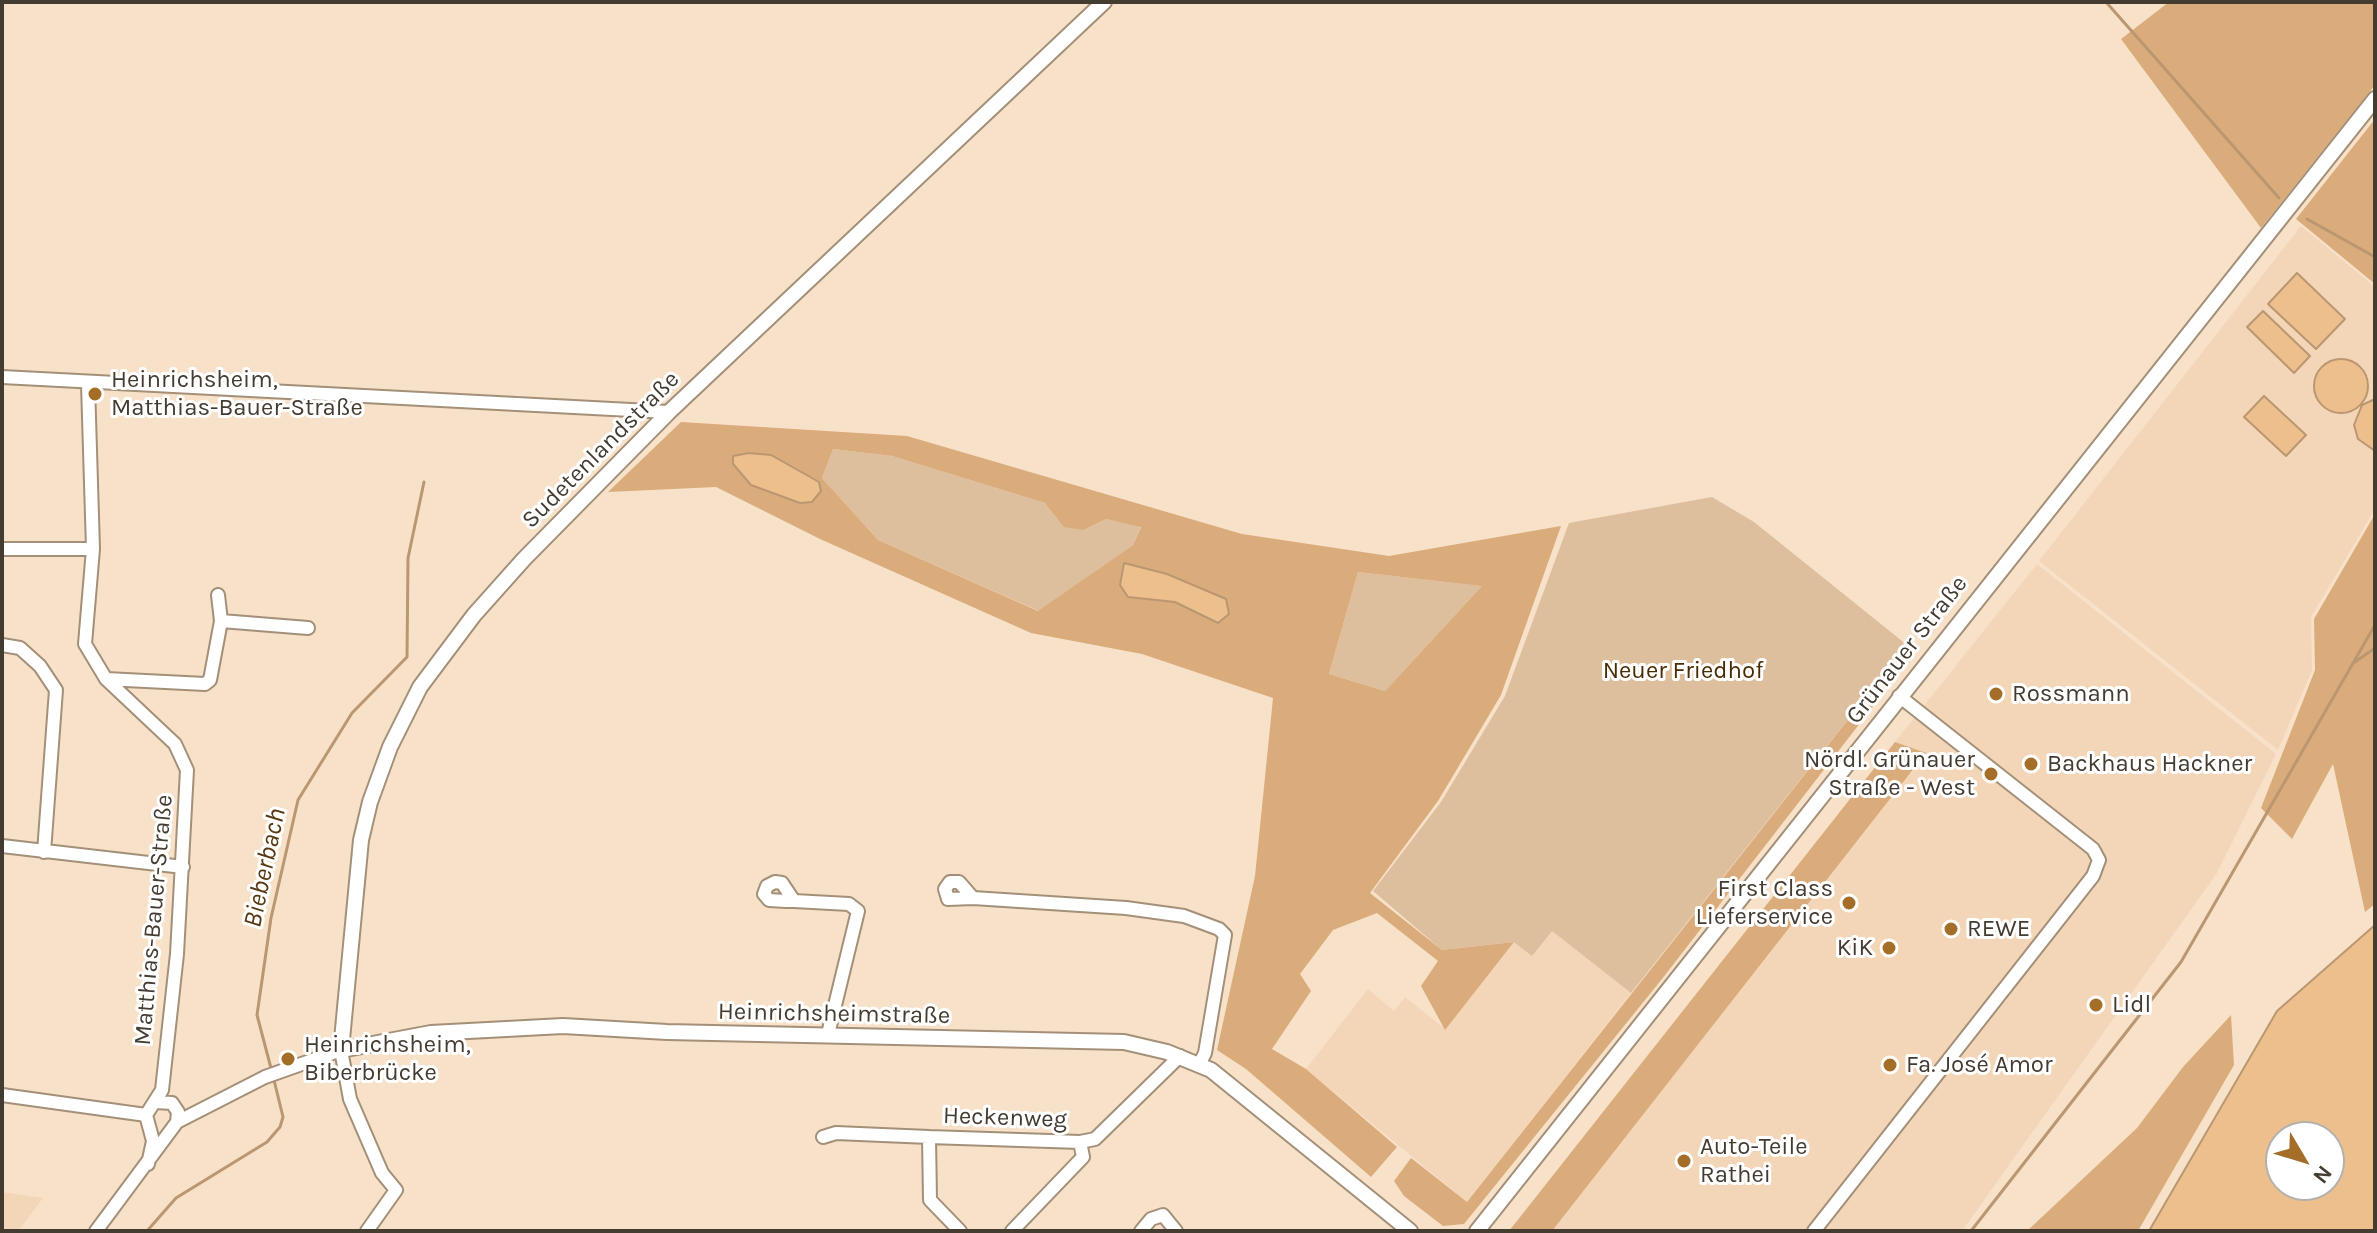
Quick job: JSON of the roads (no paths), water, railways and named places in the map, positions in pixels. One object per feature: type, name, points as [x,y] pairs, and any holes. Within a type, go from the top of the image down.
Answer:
[{"type":"street","name":"Sudetenlandstraße","points":[[341,1050],[361,840],[370,802],[405,710],[474,615],[669,412],[1104,2]]},
{"type":"street","name":"Grünauer Straße","points":[[1477,1231],[2375,99]]},
{"type":"street","points":[[2,377],[88,384],[669,412]]},
{"type":"street","name":"Matthias-Bauer-Straße","points":[[88,384],[93,549],[85,644],[106,679],[175,744],[187,770],[183,867],[162,1090],[155,1102]]},
{"type":"street","points":[[2,549],[93,549]]},
{"type":"street","points":[[106,679],[205,684],[210,680],[221,621],[218,595]]},
{"type":"street","points":[[221,621],[308,628]]},
{"type":"street","points":[[2,645],[20,648],[40,666],[56,690],[44,852]]},
{"type":"street","points":[[1814,1231],[2093,876],[2099,860],[2093,849],[1899,696]]},
{"type":"street","points":[[2,846],[183,867]]},
{"type":"street","points":[[973,898],[1126,908],[1184,916],[1219,929],[1225,935],[1205,1053],[1200,1063]]},
{"type":"street","points":[[794,901],[849,904],[858,911],[828,1034]]},
{"type":"street","name":"Heinrichsheimstraße","points":[[96,1231],[174,1126],[209,1104],[265,1077],[341,1050],[431,1033],[563,1026],[702,1033],[1124,1042],[1200,1063],[1410,1231]]},
{"type":"street","points":[[341,1050],[350,1099],[382,1173],[396,1190],[367,1231]]},
{"type":"street","name":"Heckenweg","points":[[823,1137],[836,1133],[1080,1142],[1101,1136],[1180,1056]]},
{"type":"street","name":"Matthias-Bauer-Straße","points":[[164,1067],[174,1105]]},
{"type":"street","points":[[2,1095],[146,1115]]},
{"type":"street","points":[[146,1115],[155,1102]]},
{"type":"street","name":"Heinrichsheimstraße","points":[[155,1102],[209,1104]]},
{"type":"street","points":[[152,1128],[161,1132],[174,1126],[174,1105]]},
{"type":"street","points":[[146,1115],[152,1128],[148,1164]]},
{"type":"street","name":"Heckenweg","points":[[929,1137],[930,1200],[960,1231]]},
{"type":"street","name":"Heckenweg","points":[[1012,1231],[1083,1157],[1080,1142]]},
{"type":"street","points":[[1141,1231],[1151,1219],[1163,1215],[1176,1231]]},
{"type":"waterway","points":[[2106,2],[2279,198]]},
{"type":"waterway","points":[[2307,219],[2375,257]]},
{"type":"waterway","name":"Bieberbach","points":[[272,1072],[257,1015],[271,918],[298,800],[352,713],[407,657],[408,558],[424,482]]},
{"type":"waterway","points":[[1971,1231],[2181,962],[2375,625]]},
{"type":"waterway","points":[[2355,662],[2375,648]]},
{"type":"waterway","name":"Bieberbach","points":[[147,1231],[176,1198],[267,1142],[280,1127],[283,1117],[274,1080]]},
{"type":"place","name":"Heinrichsheim, Matthias-Bauer-Straße","points":[[95,394]]},
{"type":"place","name":"Rossmann","points":[[1996,694]]},
{"type":"place","name":"Backhaus Hackner","points":[[2031,764]]},
{"type":"place","name":"Nördl. Grünauer Straße - West","points":[[1991,774]]},
{"type":"place","name":"First Class Lieferservice","points":[[1849,903]]},
{"type":"place","name":"REWE","points":[[1951,929]]},
{"type":"place","name":"KiK","points":[[1889,948]]},
{"type":"place","name":"Lidl","points":[[2096,1005]]},
{"type":"place","name":"Heinrichsheim, Biberbrücke","points":[[288,1059]]},
{"type":"place","name":"Fa. José Amor","points":[[1890,1065]]},
{"type":"place","name":"Auto-Teile Rathei","points":[[1684,1161]]},
{"type":"park label","name":"Neuer Friedhof","points":[[1683,671]]}]
